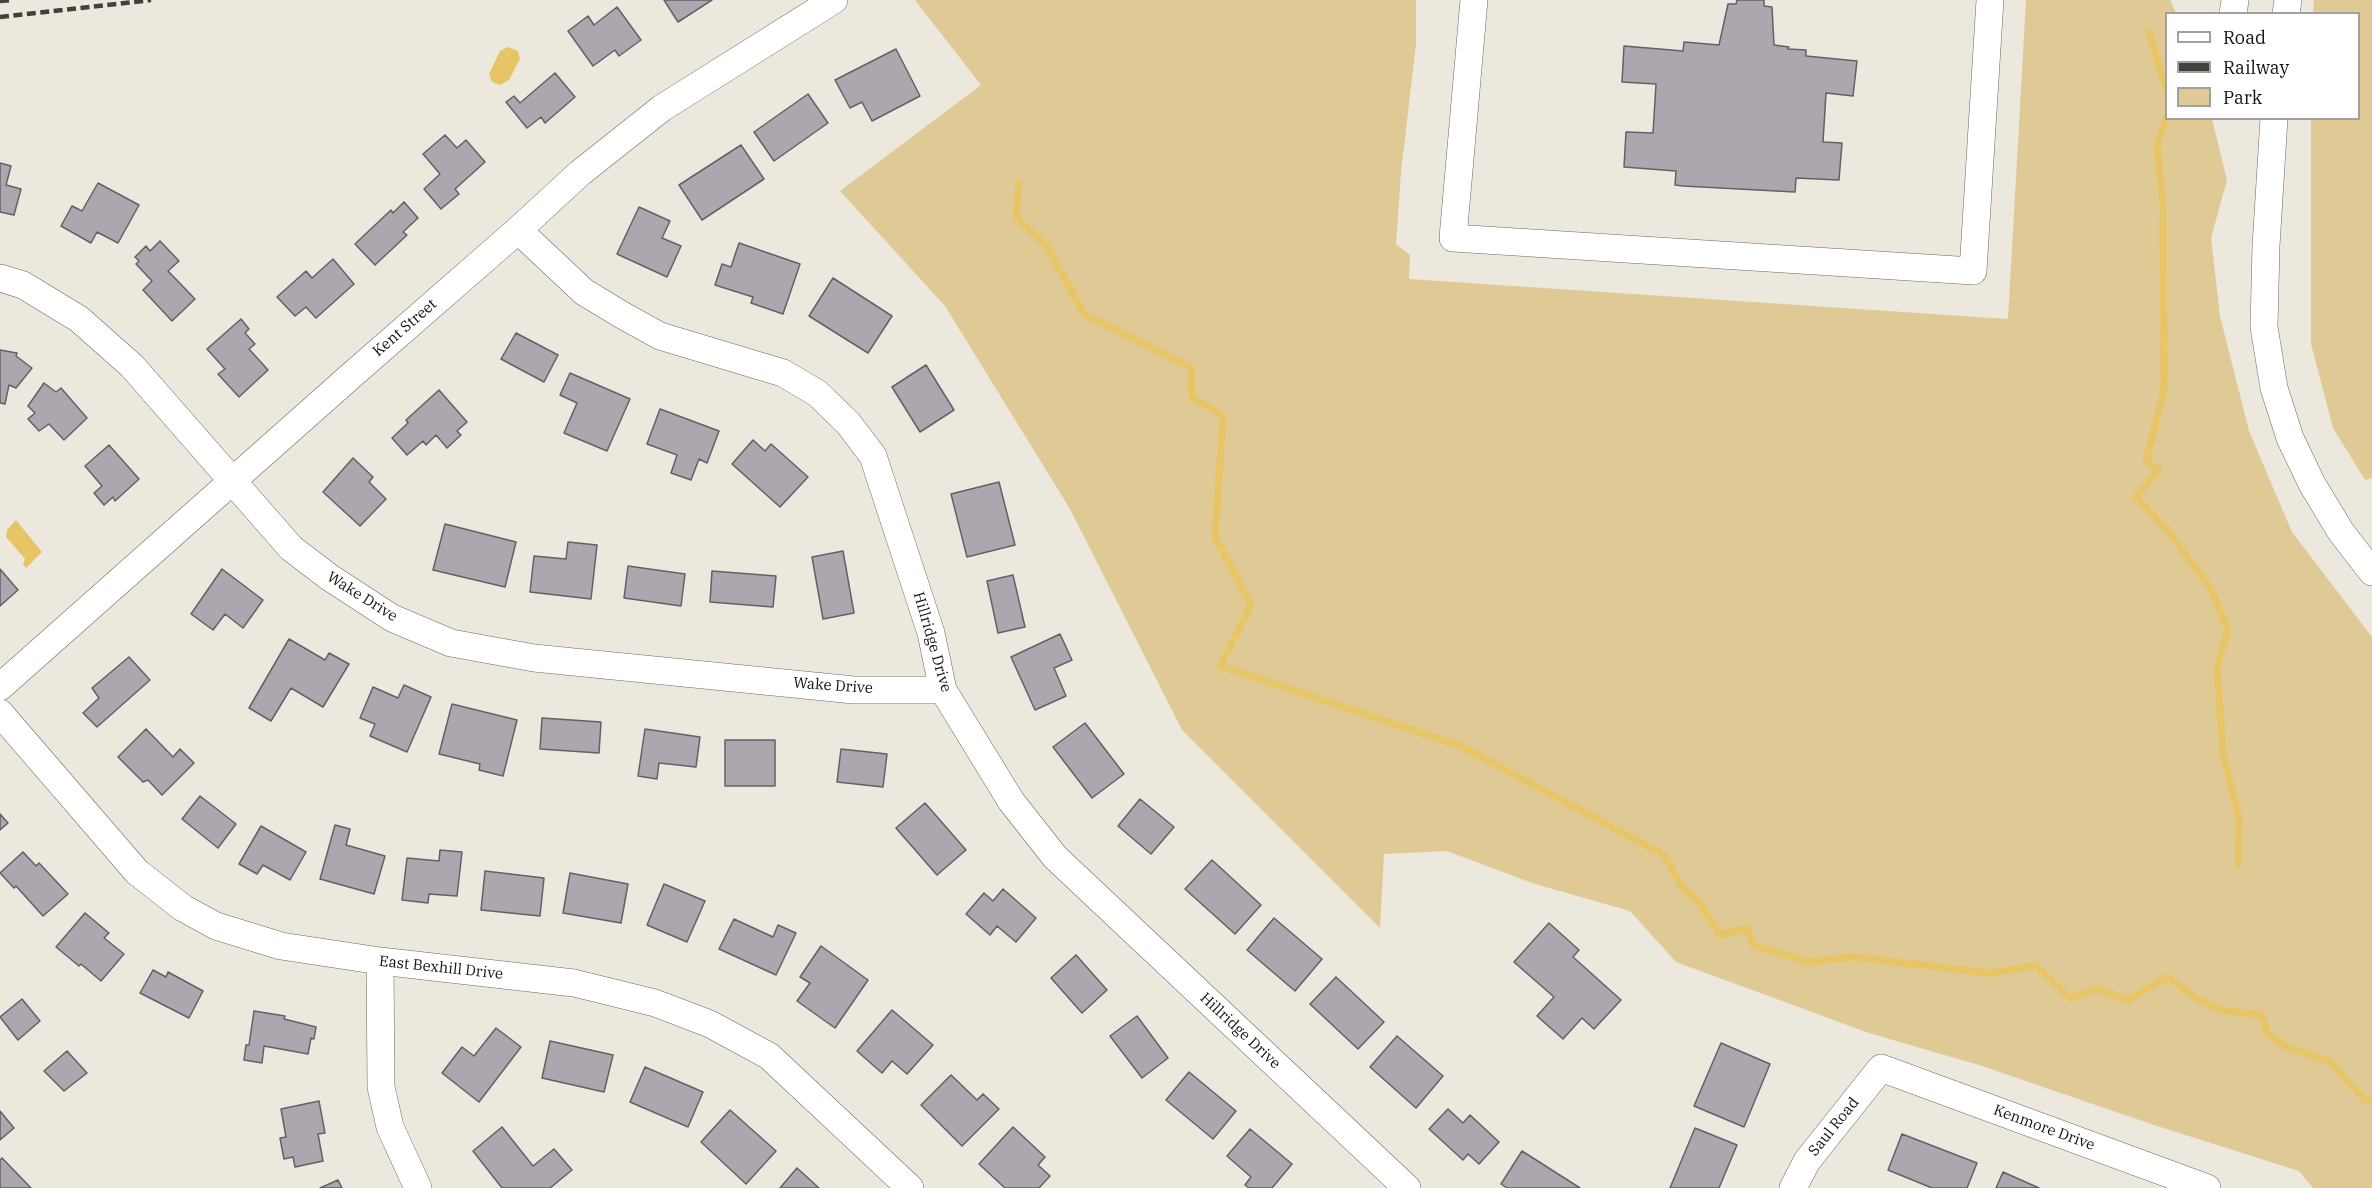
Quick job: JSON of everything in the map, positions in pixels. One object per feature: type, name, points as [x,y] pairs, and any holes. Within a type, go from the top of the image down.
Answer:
[{"type":"street","name":"Kent Street","points":[[0,687],[580,173],[662,108],[834,0]]},
{"type":"street","points":[[1474,0],[1453,238],[1973,271],[1990,0]]},
{"type":"street","points":[[2272,120],[2264,327],[2274,388],[2290,438],[2312,484],[2341,532],[2371,570]]},
{"type":"street","name":"Hillridge Drive","points":[[518,230],[584,292],[622,315],[660,336],[783,373],[817,393],[848,423],[873,456],[931,633],[943,690],[1011,801],[1055,857],[1407,1188]]},
{"type":"street","name":"Wake Drive","points":[[0,278],[23,285],[84,324],[132,366],[291,548],[329,577],[392,618],[451,643],[534,658],[854,690],[943,690]]},
{"type":"street","name":"East Bexhill Drive","points":[[0,713],[137,872],[183,908],[216,926],[281,946],[380,961],[574,983],[655,1003],[710,1024],[769,1056],[910,1188]]},
{"type":"street","points":[[380,961],[381,1087],[390,1127],[418,1188]]},
{"type":"street","name":"Saul Road","points":[[1793,1188],[1807,1161],[1881,1068]]},
{"type":"street","name":"Kenmore Drive","points":[[1881,1068],[2207,1188]]},
{"type":"green space","points":[[915,0],[1416,0],[1416,44],[1401,172],[1396,244],[1410,255],[1409,279],[2008,319],[2026,0],[2170,0],[2176,12],[2165,12],[2165,120],[2212,120],[2227,180],[2211,238],[2220,316],[2249,431],[2292,532],[2372,637],[2372,1188],[2313,1188],[2299,1171],[2154,1125],[1982,1066],[1869,1033],[1676,962],[1630,911],[1535,884],[1447,851],[1384,854],[1380,928],[1182,730],[1070,509],[945,306],[840,191],[981,85]]},
{"type":"green space","points":[[2314,0],[2372,0],[2372,478],[2365,480],[2333,428],[2311,344],[2311,120],[2360,120],[2360,12],[2313,12]]},
{"type":"shaded area","points":[[508,47],[518,51],[520,59],[509,80],[500,85],[492,82],[489,74],[500,51]]},
{"type":"shaded area","points":[[16,520],[42,552],[26,568],[23,564],[25,559],[6,537],[7,530]]},
{"type":"building","points":[[664,0],[712,0],[678,22]]},
{"type":"building","points":[[1737,0],[1764,0],[1764,6],[1772,7],[1774,45],[1806,50],[1806,56],[1857,61],[1853,96],[1826,93],[1823,142],[1842,143],[1839,180],[1796,178],[1795,192],[1683,186],[1675,185],[1676,171],[1624,167],[1626,132],[1653,133],[1656,84],[1622,82],[1624,46],[1683,51],[1684,42],[1719,45],[1728,4],[1736,4]]},
{"type":"building","points":[[617,7],[641,40],[619,56],[615,50],[593,66],[568,31],[588,16],[594,25]]},
{"type":"building","points":[[896,49],[920,96],[872,121],[862,102],[850,108],[835,80]]},
{"type":"building","points":[[555,73],[575,97],[545,123],[541,117],[527,128],[506,102],[514,96],[520,103]]},
{"type":"building","points":[[808,94],[828,123],[774,161],[754,132]]},
{"type":"building","points":[[445,135],[457,148],[466,140],[485,162],[455,189],[459,194],[441,209],[424,189],[440,174],[423,154]]},
{"type":"building","points":[[741,145],[764,179],[702,220],[679,185]]},
{"type":"building","points":[[0,163],[11,166],[6,185],[21,189],[14,215],[0,212]]},
{"type":"building","points":[[98,183],[139,205],[118,243],[97,232],[91,243],[61,226],[72,206],[82,211]]},
{"type":"building","points":[[404,202],[418,218],[403,232],[407,235],[375,265],[355,244],[391,210],[393,213]]},
{"type":"building","points":[[639,207],[670,221],[662,238],[681,246],[667,277],[617,254]]},
{"type":"building","points":[[160,241],[179,261],[168,271],[195,299],[172,321],[143,290],[152,281],[136,264],[139,261],[135,257],[146,246],[150,251]]},
{"type":"building","points":[[739,243],[800,264],[783,314],[751,303],[753,297],[715,285],[722,264],[731,267]]},
{"type":"building","points":[[333,259],[354,284],[316,318],[306,307],[295,316],[277,297],[306,271],[312,278]]},
{"type":"building","points":[[833,278],[892,316],[868,353],[809,316]]},
{"type":"building","points":[[241,319],[249,329],[245,333],[255,344],[249,349],[268,370],[239,397],[218,374],[225,369],[207,349]]},
{"type":"building","points":[[516,333],[558,355],[544,382],[501,359]]},
{"type":"building","points":[[0,350],[17,353],[16,356],[32,368],[16,388],[9,385],[5,404],[0,403]]},
{"type":"building","points":[[926,365],[954,410],[920,432],[892,387]]},
{"type":"building","points":[[570,373],[630,399],[607,451],[564,433],[577,403],[560,395]]},
{"type":"building","points":[[44,383],[56,392],[61,388],[87,418],[64,440],[49,424],[39,431],[28,419],[35,413],[28,406]]},
{"type":"building","points":[[439,390],[467,422],[457,431],[461,435],[447,448],[436,435],[426,445],[423,441],[407,455],[392,438],[408,423],[406,420]]},
{"type":"building","points":[[660,409],[719,431],[707,463],[699,459],[691,480],[671,473],[677,455],[647,444]]},
{"type":"building","points":[[753,440],[765,451],[771,444],[808,477],[780,507],[732,464]]},
{"type":"building","points":[[109,445],[139,479],[115,501],[113,497],[104,505],[94,493],[102,486],[85,466]]},
{"type":"building","points":[[353,458],[373,477],[369,482],[386,499],[360,526],[323,492]]},
{"type":"building","points":[[999,482],[1015,545],[967,557],[951,494]]},
{"type":"building","points":[[445,524],[516,542],[505,587],[433,570]]},
{"type":"building","points":[[568,542],[597,545],[591,599],[530,592],[534,556],[566,559]]},
{"type":"building","points":[[843,551],[854,613],[823,619],[812,557]]},
{"type":"building","points":[[628,566],[685,574],[681,606],[624,598]]},
{"type":"building","points":[[0,569],[18,590],[0,606]]},
{"type":"building","points":[[222,569],[263,600],[243,628],[225,614],[213,630],[191,614]]},
{"type":"building","points":[[712,571],[776,576],[773,607],[710,602]]},
{"type":"building","points":[[1013,575],[1025,627],[998,633],[987,581]]},
{"type":"building","points":[[1060,634],[1072,660],[1054,668],[1066,696],[1035,710],[1011,657]]},
{"type":"building","points":[[289,639],[325,660],[329,653],[349,664],[323,707],[291,688],[271,721],[249,708]]},
{"type":"building","points":[[129,657],[150,680],[97,727],[83,713],[99,698],[92,688]]},
{"type":"building","points":[[404,685],[431,697],[407,752],[370,736],[375,724],[360,718],[373,687],[398,698]]},
{"type":"building","points":[[452,704],[517,720],[503,776],[479,770],[480,764],[439,754]]},
{"type":"building","points":[[542,718],[601,722],[599,753],[540,749]]},
{"type":"building","points":[[1085,723],[1124,774],[1092,798],[1053,747]]},
{"type":"building","points":[[146,729],[173,757],[180,749],[194,763],[162,795],[148,780],[143,782],[118,757]]},
{"type":"building","points":[[645,729],[700,737],[696,767],[659,763],[657,779],[638,776]]},
{"type":"building","points":[[725,740],[775,740],[775,786],[725,786]]},
{"type":"building","points":[[841,749],[887,754],[883,787],[837,782]]},
{"type":"building","points":[[200,796],[236,824],[218,848],[182,819]]},
{"type":"building","points":[[1140,799],[1174,827],[1151,854],[1118,826]]},
{"type":"building","points":[[925,803],[966,850],[937,875],[896,828]]},
{"type":"building","points":[[0,814],[8,823],[0,830]]},
{"type":"building","points":[[335,825],[350,829],[346,845],[385,856],[374,894],[320,879]]},
{"type":"building","points":[[261,826],[306,852],[290,880],[263,865],[257,874],[239,864]]},
{"type":"building","points":[[440,850],[462,852],[457,896],[429,894],[428,903],[402,900],[407,858],[439,861]]},
{"type":"building","points":[[23,852],[36,866],[39,863],[68,894],[43,916],[16,886],[14,888],[0,873]]},
{"type":"building","points":[[1212,860],[1261,905],[1235,934],[1185,889]]},
{"type":"building","points":[[485,871],[544,878],[540,916],[481,910]]},
{"type":"building","points":[[570,873],[628,884],[621,923],[563,913]]},
{"type":"building","points":[[664,884],[705,901],[687,942],[647,925]]},
{"type":"building","points":[[1003,889],[1036,918],[1016,942],[997,926],[990,935],[966,914],[984,893],[993,901]]},
{"type":"building","points":[[85,913],[109,933],[104,938],[124,954],[101,981],[56,947]]},
{"type":"building","points":[[1274,918],[1322,959],[1295,991],[1247,950]]},
{"type":"building","points":[[734,919],[773,937],[778,925],[796,933],[776,975],[719,949]]},
{"type":"building","points":[[1549,923],[1579,950],[1573,957],[1621,1000],[1594,1029],[1582,1018],[1563,1039],[1537,1016],[1554,997],[1514,962]]},
{"type":"building","points":[[821,946],[868,980],[835,1028],[797,1001],[810,983],[800,977]]},
{"type":"building","points":[[1076,955],[1107,990],[1082,1013],[1051,978]]},
{"type":"building","points":[[153,970],[166,977],[168,972],[203,991],[189,1018],[140,993]]},
{"type":"building","points":[[1336,977],[1384,1022],[1358,1049],[1310,1004]]},
{"type":"building","points":[[22,999],[40,1021],[18,1040],[0,1017]]},
{"type":"building","points":[[892,1010],[933,1045],[907,1074],[892,1061],[882,1073],[857,1051]]},
{"type":"building","points":[[254,1011],[285,1016],[284,1019],[316,1027],[308,1054],[264,1046],[262,1063],[244,1060],[246,1045],[249,1045]]},
{"type":"building","points":[[1137,1016],[1168,1058],[1142,1078],[1110,1036]]},
{"type":"building","points":[[496,1028],[521,1047],[479,1102],[442,1073],[462,1047],[474,1056]]},
{"type":"building","points":[[1397,1036],[1443,1076],[1416,1108],[1370,1067]]},
{"type":"building","points":[[550,1041],[613,1055],[604,1092],[542,1078]]},
{"type":"building","points":[[1721,1043],[1770,1064],[1744,1127],[1694,1106]]},
{"type":"building","points":[[67,1051],[87,1073],[64,1091],[44,1071]]},
{"type":"building","points":[[645,1067],[703,1092],[688,1127],[630,1102]]},
{"type":"building","points":[[1189,1072],[1236,1111],[1213,1139],[1166,1100]]},
{"type":"building","points":[[951,1075],[977,1100],[983,1094],[999,1109],[962,1146],[921,1105]]},
{"type":"building","points":[[319,1101],[325,1133],[318,1134],[323,1161],[295,1167],[293,1157],[284,1159],[280,1138],[286,1137],[281,1109]]},
{"type":"building","points":[[1448,1109],[1463,1123],[1470,1115],[1499,1142],[1479,1164],[1468,1154],[1463,1160],[1429,1129]]},
{"type":"building","points":[[730,1110],[776,1151],[746,1184],[701,1142]]},
{"type":"building","points":[[0,1111],[14,1128],[0,1140]]},
{"type":"building","points":[[502,1127],[533,1166],[554,1149],[572,1170],[550,1188],[502,1188],[473,1151]]},
{"type":"building","points":[[1013,1127],[1045,1157],[1038,1165],[1050,1176],[1039,1188],[1005,1188],[979,1164]]},
{"type":"building","points":[[1695,1128],[1737,1145],[1719,1188],[1670,1188]]},
{"type":"building","points":[[1250,1129],[1292,1164],[1272,1188],[1249,1188],[1245,1185],[1251,1177],[1227,1156]]},
{"type":"building","points":[[1902,1134],[1977,1163],[1967,1188],[1932,1188],[1888,1170]]},
{"type":"building","points":[[1522,1151],[1580,1188],[1507,1188],[1501,1184]]},
{"type":"building","points":[[2,1158],[31,1188],[0,1188],[0,1160]]},
{"type":"building","points":[[797,1168],[819,1188],[780,1188]]},
{"type":"building","points":[[2003,1172],[2039,1188],[1996,1188]]},
{"type":"building","points":[[338,1180],[342,1188],[320,1188]]},
{"type":"waterway","points":[[2149,33],[2165,85]]},
{"type":"waterway","points":[[2165,120],[2157,145],[2163,205],[2164,390],[2146,461],[2159,469],[2136,497],[2169,532],[2211,589],[2228,630],[2217,667],[2223,754],[2239,818],[2238,866]]},
{"type":"waterway","points":[[1019,183],[1016,217],[1048,248],[1084,314],[1191,368],[1192,397],[1223,416],[1215,537],[1251,605],[1220,666],[1461,746],[1664,855],[1681,885],[1699,902],[1720,935],[1747,928],[1753,945],[1809,962],[1854,957],[1988,973],[2036,966],[2070,998],[2097,989],[2128,1000],[2167,977],[2199,1000],[2222,1010],[2262,1015],[2267,1033],[2286,1047],[2329,1061],[2365,1100],[2372,1101]]},
{"type":"railway","points":[[0,1],[11,0]]},
{"type":"railway","points":[[0,17],[151,0]]}]
